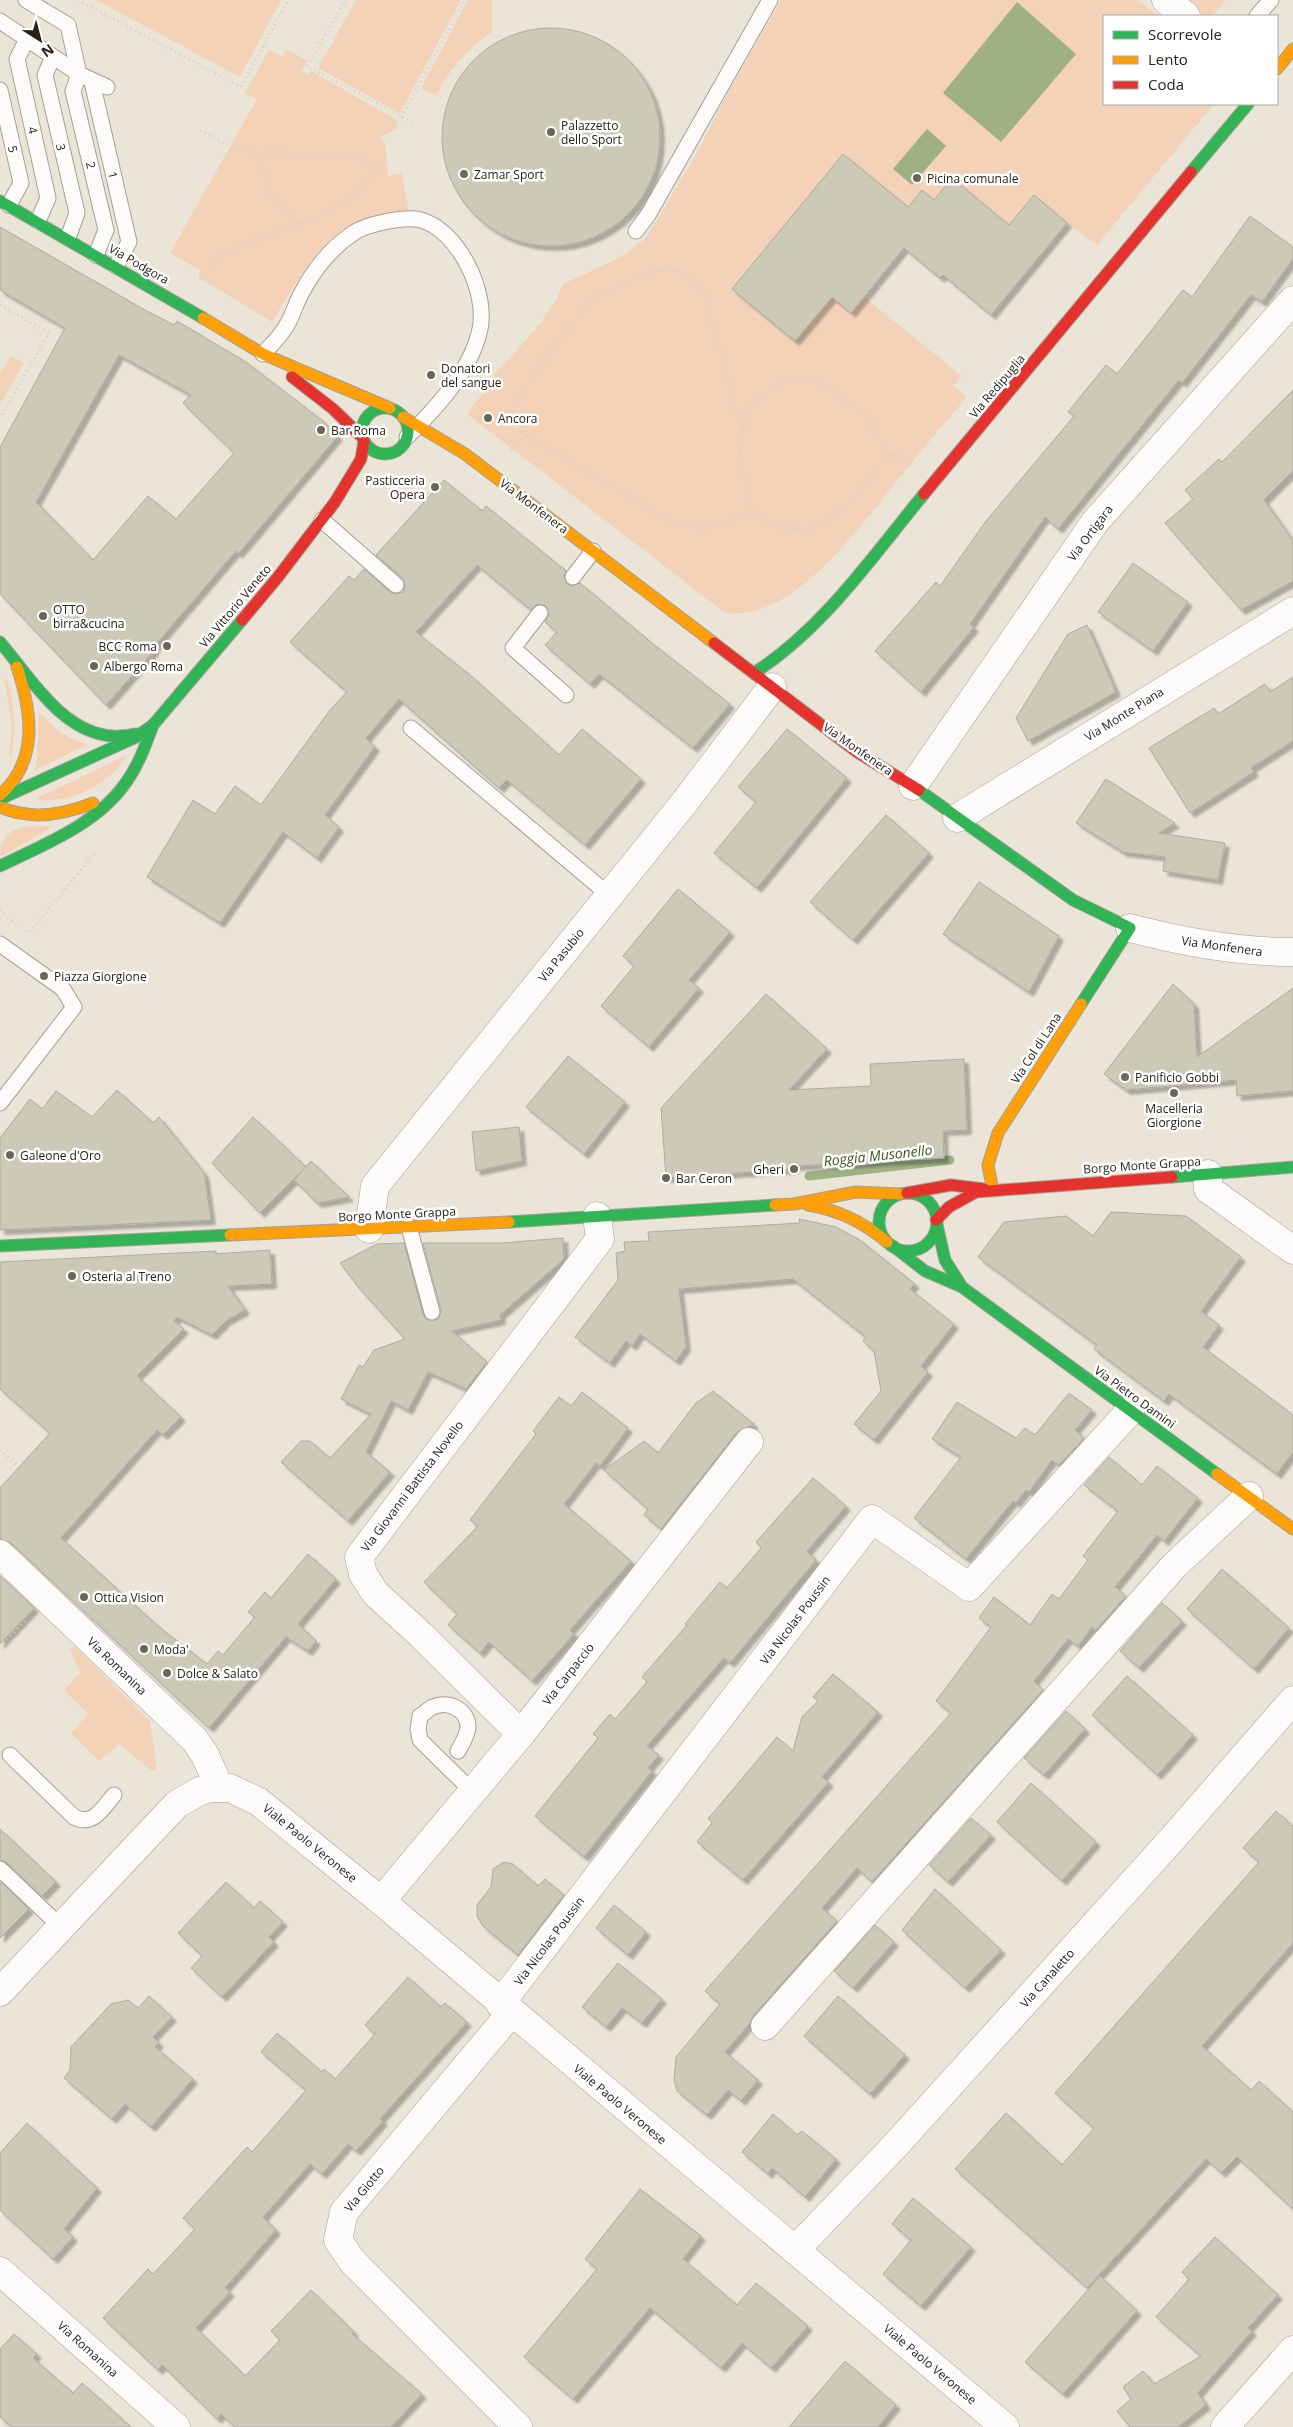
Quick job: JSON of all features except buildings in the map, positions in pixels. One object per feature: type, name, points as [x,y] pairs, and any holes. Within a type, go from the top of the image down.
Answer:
[{"type":"street","points":[[1166,0],[1185,15]]},
{"type":"street","points":[[1278,68],[1293,49]]},
{"type":"street","name":"Via Redipuglia","points":[[763,680],[782,655],[833,604],[1247,105]]},
{"type":"street","name":"Via Podgora","points":[[5,203],[96,254],[263,354],[323,401],[363,439]]},
{"type":"street","name":"Via Ortigara","points":[[912,786],[1095,522],[1293,300]]},
{"type":"street","name":"Via Podgora","points":[[263,354],[390,408]]},
{"type":"street","points":[[381,467],[405,446],[408,430],[403,416],[390,408],[382,408],[368,414],[363,421],[363,439],[369,449],[388,454],[405,446]]},
{"type":"street","name":"Via Monfenera","points":[[403,416],[465,454],[857,752],[912,786],[1073,900],[1130,928],[1170,938],[1242,950],[1293,952]]},
{"type":"street","name":"Via Vittorio Veneto","points":[[153,725],[278,577],[322,520],[358,465],[364,451],[363,439]]},
{"type":"street","name":"Via Monfenera","points":[[431,449],[465,454]]},
{"type":"street","name":"Via Vittorio Veneto","points":[[335,502],[360,483]]},
{"type":"street","name":"Via Monte Piana","points":[[957,818],[1293,611]]},
{"type":"street","points":[[0,642],[48,700],[70,722],[99,734],[123,736],[142,733]]},
{"type":"street","points":[[0,797],[9,788],[21,770],[27,747],[26,700],[21,677],[12,656]]},
{"type":"street","name":"Via Pasubio","points":[[369,1229],[375,1186],[609,895],[763,680]]},
{"type":"street","points":[[0,797],[46,780],[142,733],[153,725]]},
{"type":"street","points":[[0,866],[92,817],[124,786],[140,757],[153,725]]},
{"type":"street","points":[[0,807],[7,812],[22,814],[59,814],[90,804],[124,786]]},
{"type":"street","name":"Via Col di Lana","points":[[993,1190],[988,1165],[998,1132],[1130,928]]},
{"type":"street","name":"Borgo Monte Grappa","points":[[936,1222],[949,1206],[976,1192],[1293,1167]]},
{"type":"street","points":[[1208,1174],[1208,1189],[1293,1250]]},
{"type":"street","name":"Borgo Monte Grappa","points":[[904,1193],[951,1185],[993,1190]]},
{"type":"street","name":"Borgo Monte Grappa","points":[[0,1246],[409,1227],[794,1204],[856,1192],[904,1193],[920,1196],[928,1201],[933,1208],[936,1222],[934,1234],[922,1247],[909,1251],[890,1244],[843,1212],[832,1208],[794,1204]]},
{"type":"street","points":[[890,1244],[879,1227],[880,1213],[887,1201],[904,1193]]},
{"type":"street","name":"Via Giovanni Battista Novello","points":[[521,1734],[421,1635],[375,1593],[363,1574],[359,1557],[600,1239],[597,1216]]},
{"type":"street","name":"Via Pietro Damini","points":[[936,1222],[945,1260],[962,1287]]},
{"type":"street","name":"Via Pietro Damini","points":[[890,1244],[918,1268],[937,1278],[962,1287],[1293,1530]]},
{"type":"street","name":"Via Nicolas Poussin","points":[[506,2008],[872,1519],[969,1587],[1130,1411]]},
{"type":"street","name":"Via Carpaccio","points":[[381,1901],[521,1734],[749,1442]]},
{"type":"street","points":[[765,2026],[1174,1566],[1249,1496]]},
{"type":"street","name":"Via Romanina","points":[[0,1554],[195,1740],[225,1788]]},
{"type":"street","name":"Via Canaletto","points":[[795,2250],[899,2142],[1180,1830],[1293,1700]]},
{"type":"street","points":[[0,1992],[177,1804],[200,1790],[225,1788]]},
{"type":"street","name":"Viale Paolo Veronese","points":[[225,1788],[258,1802],[381,1901],[1005,2427]]},
{"type":"street","name":"Via Giotto","points":[[506,2008],[344,2212],[338,2240],[352,2261],[518,2427]]},
{"type":"street","name":"Via Romanina","points":[[0,2271],[176,2427]]},
{"type":"street","points":[[1225,2427],[1293,2350]]},
{"type":"lane","name":"1","points":[[26,0],[68,25],[86,78],[129,242],[116,266]]},
{"type":"lane","points":[[636,231],[648,215],[770,0]]},
{"type":"lane","points":[[1258,15],[1271,0]]},
{"type":"lane","points":[[0,23],[28,39],[86,78],[107,87]]},
{"type":"lane","name":"4","points":[[28,39],[17,59],[48,198],[38,221]]},
{"type":"lane","name":"3","points":[[53,57],[45,75],[77,214],[68,238]]},
{"type":"lane","name":"2","points":[[86,78],[73,91],[106,230],[96,254]]},
{"type":"lane","name":"5","points":[[0,90],[21,183],[5,203]]},
{"type":"lane","points":[[263,354],[286,327],[301,294],[319,264],[352,234],[373,223],[420,220],[437,228],[456,248],[472,271],[480,298],[481,326],[474,352],[441,401],[419,425],[405,446]]},
{"type":"lane","points":[[322,520],[396,585]]},
{"type":"lane","points":[[573,577],[593,551]]},
{"type":"lane","points":[[540,614],[513,648],[566,695]]},
{"type":"lane","points":[[411,728],[609,895]]},
{"type":"lane","points":[[0,944],[64,989],[74,1007],[0,1103]]},
{"type":"lane","points":[[409,1227],[432,1312]]},
{"type":"lane","points":[[458,1751],[468,1728],[466,1717],[459,1708],[434,1706],[420,1716],[418,1729],[420,1740],[473,1792]]},
{"type":"lane","points":[[10,1755],[74,1817],[81,1821],[93,1819],[114,1795]]},
{"type":"lane","points":[[0,1869],[62,1928]]},
{"type":"path","points":[[78,0],[241,87],[288,0]]},
{"type":"path","points":[[346,0],[307,66],[412,122]]},
{"type":"path","points":[[401,117],[465,0]]},
{"type":"path","points":[[200,131],[230,146],[260,154],[273,152],[348,156],[381,164]]},
{"type":"path","points":[[260,154],[265,166],[267,185],[275,201],[285,212],[302,224]]},
{"type":"path","points":[[197,285],[222,254],[302,224],[328,212],[349,199],[381,164],[387,162]]},
{"type":"path","points":[[742,431],[704,290],[676,270],[652,271],[595,297],[554,345],[512,407],[516,425],[526,436],[670,521],[704,529],[753,514],[779,527],[804,530],[830,519],[860,493],[877,468],[889,455]]},
{"type":"path","points":[[0,305],[49,332],[0,418]]},
{"type":"path","points":[[753,514],[742,470],[740,445],[742,431],[754,402],[773,387],[794,380],[816,380],[869,418],[889,455]]},
{"type":"path","points":[[511,450],[526,436]]},
{"type":"path","points":[[889,455],[902,456],[916,463]]},
{"type":"path","points":[[0,911],[29,933],[98,850]]},
{"type":"path","points":[[0,1450],[19,1467]]},
{"type":"path","points":[[0,1647],[46,1598]]},
{"type":"shaded area","points":[[96,0],[281,0],[240,77]]},
{"type":"shaded area","points":[[356,0],[461,0],[400,113],[318,68]]},
{"type":"shaded area","points":[[468,0],[492,0],[492,32],[460,60],[436,96],[421,88]]},
{"type":"shaded area","points":[[781,0],[1138,0],[1157,15],[1103,15],[1103,105],[1213,105],[1097,245],[1067,223],[991,315],[943,276],[940,278],[904,248],[864,297],[962,376],[954,386],[967,397],[867,519],[824,566],[800,587],[775,603],[750,612],[724,612],[467,414],[493,380],[491,378],[522,345],[550,310],[563,284],[619,258],[646,238],[697,153],[730,88]]},
{"type":"shaded area","points":[[1180,0],[1226,0],[1213,15],[1199,15]]},
{"type":"shaded area","points":[[1017,2],[1076,54],[1001,142],[943,93]]},
{"type":"shaded area","points":[[269,49],[282,57],[286,49],[307,61],[301,71],[308,75],[311,71],[397,120],[397,129],[380,137],[385,143],[388,176],[402,173],[409,214],[374,216],[340,232],[326,244],[302,273],[272,322],[198,277],[201,271],[170,253],[257,99],[245,94]]},
{"type":"shaded area","points":[[927,129],[946,146],[912,185],[893,169]]},
{"type":"shaded area","points":[[11,356],[24,363],[0,405],[0,374]]},
{"type":"shaded area","points":[[4,677],[8,683],[13,703],[14,728],[11,758],[9,757],[12,726]]},
{"type":"shaded area","points":[[39,712],[60,733],[85,744],[85,746],[36,770]]},
{"type":"shaded area","points":[[127,755],[111,775],[88,790],[63,799],[37,800],[37,798]]},
{"type":"shaded area","points":[[54,826],[0,857],[1,846],[10,833],[26,827]]},
{"type":"shaded area","points":[[74,1646],[150,1721],[157,1769],[152,1771],[119,1744],[99,1761],[71,1733],[88,1714],[64,1690],[80,1673],[70,1649]]},
{"type":"waterway","name":"Roggia Musonello","points":[[809,1176],[950,1160]]},
{"type":"traffic: fast","points":[[1191,172],[1247,105]]},
{"type":"traffic: fast","points":[[0,201],[203,318]]},
{"type":"traffic: fast","points":[[380,408],[390,408],[404,418],[408,431],[404,444],[398,450],[390,454],[380,454],[366,444],[362,436],[362,426],[372,412],[380,408]]},
{"type":"traffic: fast","points":[[754,673],[779,655],[824,614],[866,567],[924,494]]},
{"type":"traffic: fast","points":[[0,799],[136,737],[153,725],[242,620]]},
{"type":"traffic: fast","points":[[0,642],[49,701],[78,725],[95,733],[113,736],[136,734]]},
{"type":"traffic: fast","points":[[0,866],[70,831],[101,809],[127,781],[142,754],[153,725]]},
{"type":"traffic: fast","points":[[919,790],[1073,900],[1130,928],[1081,1004]]},
{"type":"traffic: fast","points":[[1172,1177],[1293,1167]]},
{"type":"traffic: fast","points":[[908,1193],[919,1195],[932,1206],[937,1222],[935,1233],[924,1246],[908,1251],[897,1249],[884,1238],[879,1222],[881,1211],[892,1198],[908,1193]]},
{"type":"traffic: fast","points":[[509,1222],[775,1205]]},
{"type":"traffic: fast","points":[[937,1225],[945,1260],[962,1287],[1217,1474]]},
{"type":"traffic: fast","points":[[0,1246],[230,1235]]},
{"type":"traffic: fast","points":[[893,1246],[925,1271],[962,1287]]},
{"type":"traffic: slow","points":[[1278,68],[1293,49]]},
{"type":"traffic: slow","points":[[203,318],[263,354],[390,408]]},
{"type":"traffic: slow","points":[[403,417],[465,454],[714,643]]},
{"type":"traffic: slow","points":[[0,795],[13,782],[21,767],[29,735],[26,701],[17,667]]},
{"type":"traffic: slow","points":[[0,807],[23,814],[47,815],[70,811],[93,803]]},
{"type":"traffic: slow","points":[[993,1191],[988,1165],[998,1133],[1081,1004]]},
{"type":"traffic: slow","points":[[775,1205],[794,1204],[856,1192],[900,1194]]},
{"type":"traffic: slow","points":[[808,1205],[830,1210],[850,1218],[869,1228],[887,1242]]},
{"type":"traffic: slow","points":[[230,1235],[509,1222]]},
{"type":"traffic: slow","points":[[1217,1474],[1293,1529]]},
{"type":"traffic: jam","points":[[924,494],[1191,172]]},
{"type":"traffic: jam","points":[[292,377],[333,409],[362,437]]},
{"type":"traffic: jam","points":[[242,620],[278,577],[335,502],[361,459],[364,441]]},
{"type":"traffic: jam","points":[[714,643],[857,752],[919,790]]},
{"type":"traffic: jam","points":[[936,1220],[949,1207],[976,1192],[1172,1177]]},
{"type":"traffic: jam","points":[[907,1193],[951,1185],[984,1189]]},
{"type":"place","name":"Palazzetto dello Sport","points":[[551,132]]},
{"type":"place","name":"Zamar Sport","points":[[464,174]]},
{"type":"place","name":"Picina comunale","points":[[917,178]]},
{"type":"place","name":"Donatori del sangue","points":[[431,375]]},
{"type":"place","name":"Ancora","points":[[488,418]]},
{"type":"place","name":"Bar Roma","points":[[321,430]]},
{"type":"place","name":"Pasticceria Opera","points":[[435,487]]},
{"type":"place","name":"OTTO birra&cucina","points":[[43,616]]},
{"type":"place","name":"BCC Roma","points":[[167,646]]},
{"type":"place","name":"Albergo Roma","points":[[94,666]]},
{"type":"place","name":"Piazza Giorgione","points":[[44,976]]},
{"type":"place","name":"Panificio Gobbi","points":[[1125,1077]]},
{"type":"place","name":"Macelleria Giorgione","points":[[1174,1093]]},
{"type":"place","name":"Galeone d'Oro","points":[[10,1155]]},
{"type":"place","name":"Gheri","points":[[794,1169]]},
{"type":"place","name":"Bar Ceron","points":[[666,1178]]},
{"type":"place","name":"Osteria al Treno","points":[[72,1276]]},
{"type":"place","name":"Ottica Vision","points":[[84,1597]]},
{"type":"place","name":"Moda'","points":[[144,1649]]},
{"type":"place","name":"Dolce & Salato","points":[[167,1673]]}]
